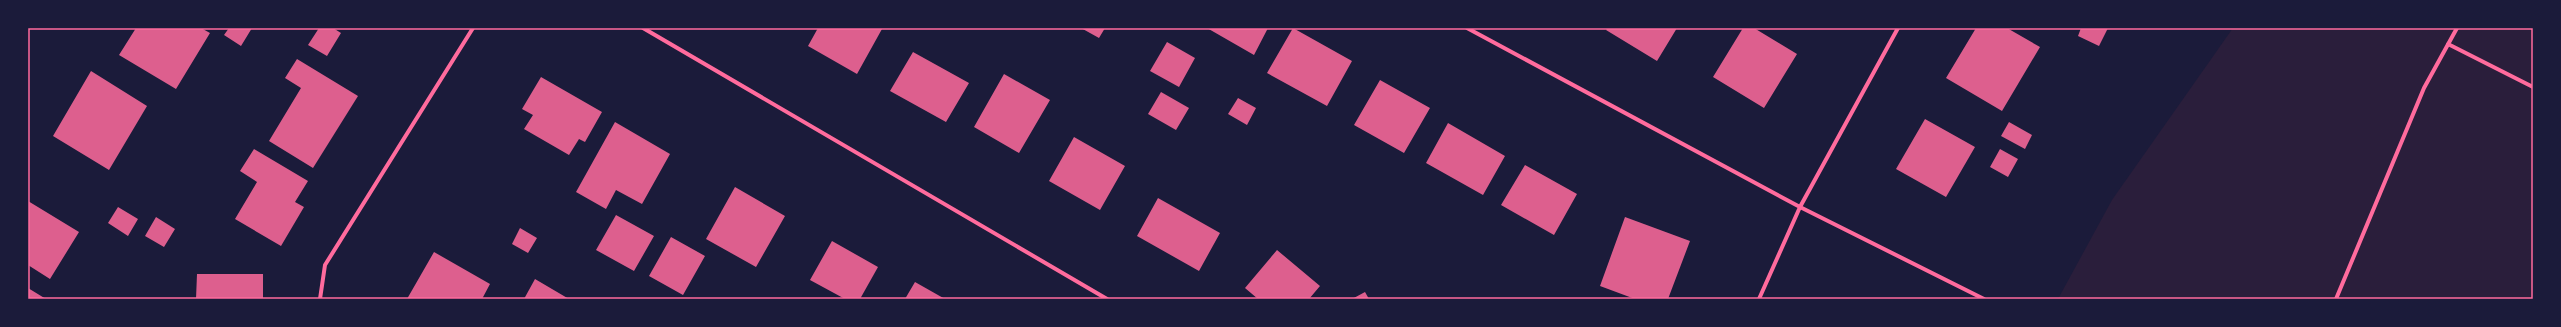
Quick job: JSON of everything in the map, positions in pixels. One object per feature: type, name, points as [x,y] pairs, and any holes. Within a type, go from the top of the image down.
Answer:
[{"type":"street","points":[[320,299],[325,265],[473,28]]},
{"type":"street","points":[[643,28],[1107,299]]},
{"type":"street","points":[[1467,28],[1800,207],[1984,299]]},
{"type":"street","points":[[1759,299],[1800,207],[1898,28]]},
{"type":"street","points":[[2336,299],[2424,88],[2456,28]]},
{"type":"street","points":[[2448,44],[2533,87]]},
{"type":"shaded area","points":[[2233,28],[2533,28],[2533,299],[2058,299],[2112,200]]},
{"type":"building","points":[[136,28],[201,28],[210,33],[176,89],[119,55]]},
{"type":"building","points":[[229,28],[252,28],[241,46],[224,35]]},
{"type":"building","points":[[319,28],[333,28],[341,33],[327,56],[308,45]]},
{"type":"building","points":[[818,28],[882,29],[857,74],[808,46]]},
{"type":"building","points":[[1081,28],[1105,28],[1099,38]]},
{"type":"building","points":[[1207,28],[1268,28],[1254,55]]},
{"type":"building","points":[[1293,28],[1352,61],[1327,106],[1267,73]]},
{"type":"building","points":[[1608,28],[1677,28],[1657,61],[1606,30]]},
{"type":"building","points":[[1743,28],[1754,28],[1797,54],[1764,108],[1713,77]]},
{"type":"building","points":[[1976,28],[2007,28],[2040,47],[2002,111],[1946,78]]},
{"type":"building","points":[[2081,28],[2108,28],[2099,46],[2078,36]]},
{"type":"building","points":[[1167,42],[1195,58],[1179,87],[1150,71]]},
{"type":"building","points":[[913,52],[969,83],[946,122],[890,91]]},
{"type":"building","points":[[297,59],[358,96],[313,168],[269,141],[301,88],[285,78]]},
{"type":"building","points":[[91,71],[147,106],[109,170],[53,136]]},
{"type":"building","points":[[1004,74],[1050,100],[1019,153],[974,127]]},
{"type":"building","points":[[541,77],[602,112],[585,142],[579,139],[569,155],[524,129],[533,115],[522,109]]},
{"type":"building","points":[[1380,80],[1430,108],[1404,153],[1354,125]]},
{"type":"building","points":[[1161,92],[1189,108],[1176,130],[1148,114]]},
{"type":"building","points":[[1238,98],[1256,108],[1247,125],[1228,114]]},
{"type":"building","points":[[1925,119],[1975,147],[1946,197],[1896,169]]},
{"type":"building","points":[[615,122],[670,154],[642,204],[616,190],[606,209],[576,192]]},
{"type":"building","points":[[2009,122],[2032,135],[2025,149],[2001,136]]},
{"type":"building","points":[[1448,123],[1505,156],[1483,195],[1426,163]]},
{"type":"building","points":[[1074,137],[1125,166],[1100,210],[1049,181]]},
{"type":"building","points":[[254,149],[308,181],[295,202],[304,207],[281,246],[235,219],[257,182],[240,171]]},
{"type":"building","points":[[2000,149],[2018,159],[2008,177],[1990,167]]},
{"type":"building","points":[[1525,165],[1577,194],[1554,235],[1501,205]]},
{"type":"building","points":[[735,187],[785,216],[756,267],[706,239]]},
{"type":"building","points":[[1158,198],[1220,233],[1199,271],[1137,236]]},
{"type":"building","points":[[28,201],[79,232],[50,279],[28,265]]},
{"type":"building","points":[[118,207],[138,219],[128,236],[108,223]]},
{"type":"building","points":[[616,215],[654,236],[634,271],[596,250]]},
{"type":"building","points":[[156,217],[175,229],[164,247],[145,236]]},
{"type":"building","points":[[1625,217],[1690,241],[1668,299],[1635,299],[1600,286]]},
{"type":"building","points":[[520,228],[537,238],[528,253],[512,244]]},
{"type":"building","points":[[671,237],[705,256],[683,295],[649,276]]},
{"type":"building","points":[[832,241],[878,267],[860,299],[845,299],[810,280]]},
{"type":"building","points":[[1277,250],[1320,286],[1309,299],[1258,299],[1245,288]]},
{"type":"building","points":[[434,252],[490,284],[482,299],[407,299]]},
{"type":"building","points":[[197,274],[263,274],[263,299],[196,299]]},
{"type":"building","points":[[535,279],[569,299],[524,299]]},
{"type":"building","points":[[915,282],[945,299],[905,299]]},
{"type":"building","points":[[28,288],[46,299],[28,299]]},
{"type":"building","points":[[1365,292],[1369,299],[1352,299]]}]
